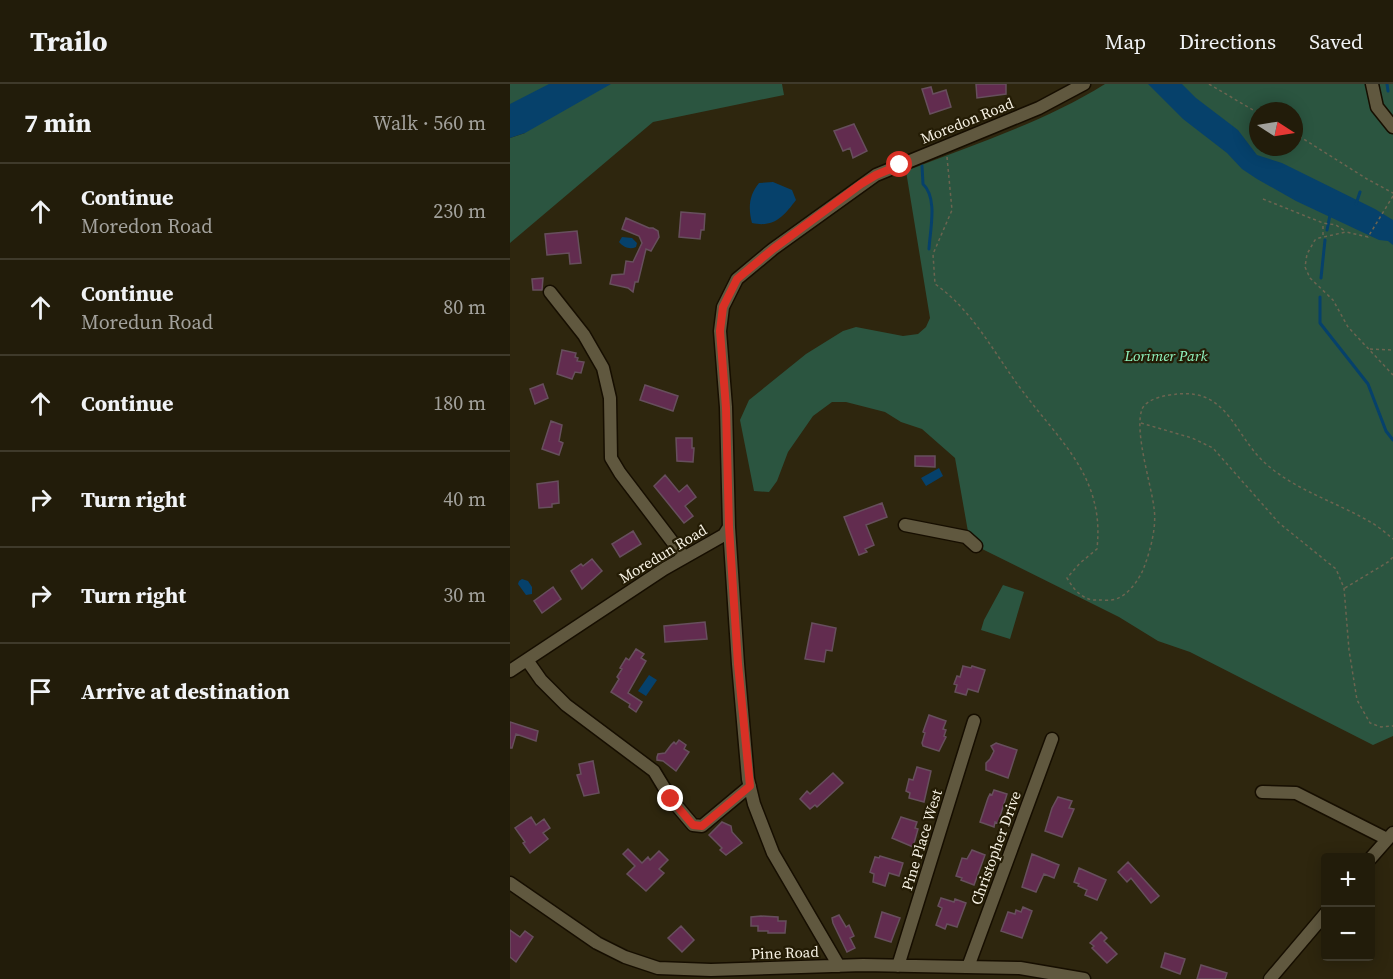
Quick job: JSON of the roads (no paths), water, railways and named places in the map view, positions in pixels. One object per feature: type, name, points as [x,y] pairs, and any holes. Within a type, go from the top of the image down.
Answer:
[{"type":"street","name":"Moredon Road","points":[[726,408],[720,331],[723,307],[737,279],[773,249],[876,175],[1039,108],[1084,84]]},
{"type":"street","points":[[1372,84],[1377,107],[1393,127]]},
{"type":"street","points":[[550,292],[584,335],[603,368],[610,398],[611,458],[684,557]]},
{"type":"street","name":"Moredun Road","points":[[510,671],[684,557],[724,535],[729,527],[726,408]]},
{"type":"street","points":[[906,525],[966,537],[976,546]]},
{"type":"street","points":[[729,527],[739,675],[750,786],[773,853],[839,966]]},
{"type":"street","points":[[527,660],[541,680],[566,705],[654,771],[671,799],[693,825],[702,826],[750,786]]},
{"type":"street","name":"Pine Place West","points":[[898,966],[974,722]]},
{"type":"street","name":"Christopher Drive","points":[[968,967],[1052,739]]},
{"type":"street","points":[[1262,792],[1296,793],[1390,836],[1375,854]]},
{"type":"street","name":"Pine Road","points":[[510,883],[597,944],[658,973],[898,966],[1020,968],[1084,979]]},
{"type":"street","points":[[1270,979],[1321,918]]},
{"type":"water","points":[[549,84],[611,84],[525,133],[510,138],[510,104]]},
{"type":"water","points":[[1148,84],[1182,84],[1196,98],[1238,130],[1249,144],[1249,156],[1260,156],[1282,163],[1393,220],[1393,245],[1296,201],[1257,179],[1183,119]]},
{"type":"water","points":[[773,182],[792,190],[796,200],[778,219],[766,224],[752,223],[750,207],[753,192],[759,183]]},
{"type":"water","points":[[622,237],[632,238],[637,243],[636,247],[629,248],[622,245],[619,242]]},
{"type":"water","points":[[939,468],[943,476],[926,486],[921,478]]},
{"type":"water","points":[[522,579],[528,581],[532,587],[532,594],[526,595],[518,584]]},
{"type":"water","points":[[649,675],[657,680],[646,696],[638,691]]},
{"type":"waterway","points":[[1387,84],[1388,91]]},
{"type":"waterway","points":[[922,166],[923,184],[928,190],[932,206],[929,249]]},
{"type":"waterway","points":[[1356,204],[1360,192]]},
{"type":"waterway","points":[[1327,230],[1330,215]]},
{"type":"waterway","points":[[1321,278],[1325,240]]},
{"type":"waterway","points":[[1320,297],[1320,323],[1368,384],[1386,431],[1393,440]]},
{"type":"park label","name":"Lorimer Park","points":[[1166,356]]}]
